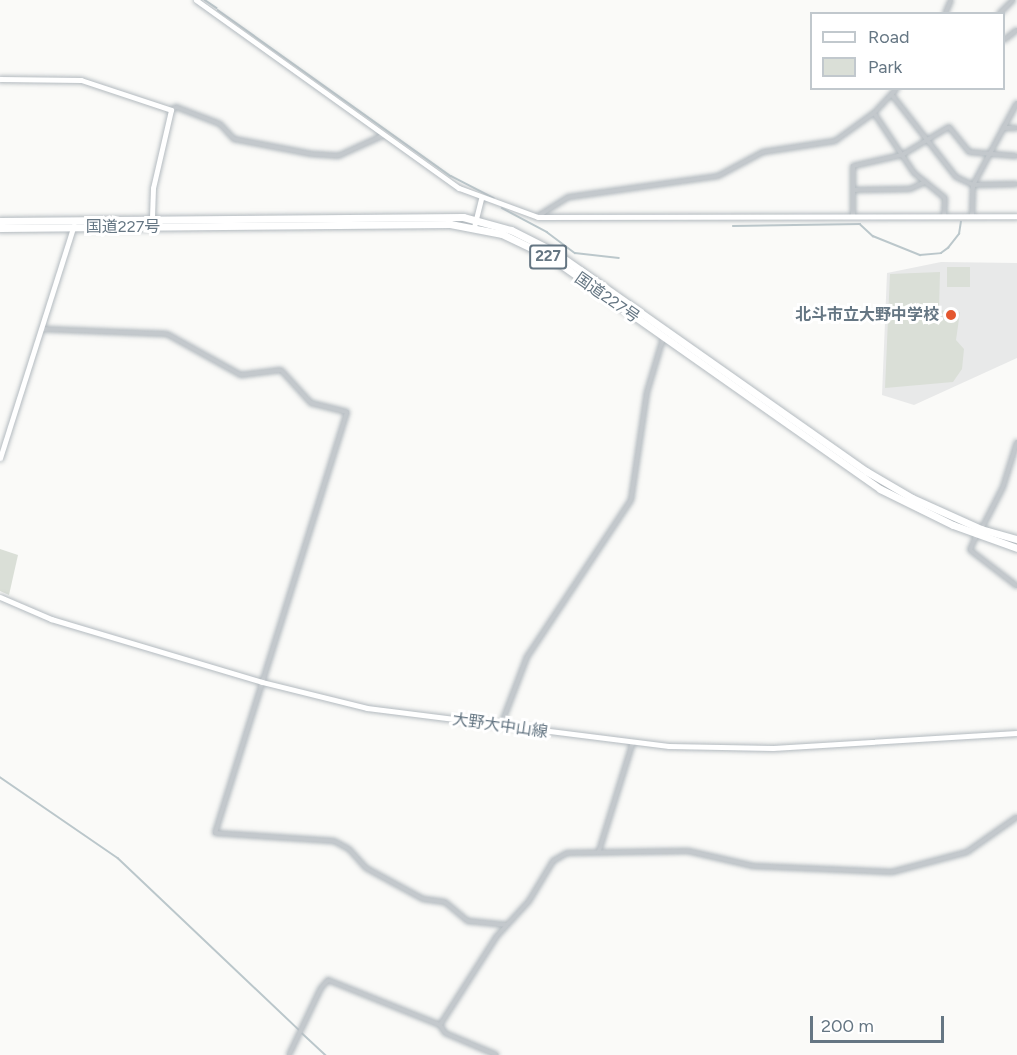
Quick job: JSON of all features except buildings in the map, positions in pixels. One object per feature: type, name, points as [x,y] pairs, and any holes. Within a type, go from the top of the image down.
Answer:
[{"type":"highway","name":"国道227号","points":[[0,221],[75,224]]},
{"type":"highway","name":"国道227号","points":[[0,228],[152,223],[474,223],[520,240],[550,257],[664,334],[880,489],[1017,548]]},
{"type":"highway","name":"国道227号","points":[[979,532],[1017,539]]},
{"type":"street","points":[[196,0],[459,188],[481,198],[538,217],[1017,216]]},
{"type":"street","points":[[1001,12],[1013,0]]},
{"type":"street","points":[[1005,39],[1017,30]]},
{"type":"street","points":[[0,80],[81,80],[171,110]]},
{"type":"street","points":[[538,217],[569,197],[718,176],[763,152],[835,141],[874,113],[896,90]]},
{"type":"street","points":[[892,95],[956,177],[973,185],[1017,184]]},
{"type":"street","points":[[972,216],[973,185],[1017,103]]},
{"type":"street","points":[[152,223],[153,188],[171,110],[176,107],[220,124],[234,139],[312,154],[338,156],[384,135]]},
{"type":"street","points":[[874,113],[902,155],[925,182],[945,198],[944,216]]},
{"type":"street","points":[[853,217],[853,166],[902,155],[949,127],[969,152],[987,156],[1017,156]]},
{"type":"street","points":[[1002,128],[1017,128]]},
{"type":"street","points":[[853,190],[910,189],[925,182]]},
{"type":"street","points":[[474,223],[481,198]]},
{"type":"street","points":[[0,458],[75,224]]},
{"type":"street","points":[[40,329],[167,334],[241,375],[281,370],[311,403],[347,412],[215,833],[334,841],[349,849],[366,868],[423,898],[445,902],[468,921],[507,925]]},
{"type":"street","points":[[501,726],[527,657],[634,493],[647,392],[664,334]]},
{"type":"street","points":[[1017,442],[1003,487],[970,550],[1017,586]]},
{"type":"street","name":"大野大中山線","points":[[0,597],[51,619],[339,704],[501,726],[633,742],[773,748],[1017,733]]},
{"type":"street","points":[[599,851],[633,742]]},
{"type":"street","points":[[440,1025],[507,925],[529,901],[554,861],[574,852],[688,851],[767,867],[892,872],[967,852],[1017,818]]},
{"type":"street","points":[[289,1055],[328,980],[440,1025],[445,1033],[497,1055]]},
{"type":"shaded area","name":"北斗市立大野中学校","points":[[941,262],[1017,263],[1017,358],[914,405],[882,395],[887,273]]},
{"type":"green space","points":[[947,267],[970,267],[970,287],[947,287]]},
{"type":"green space","points":[[940,272],[939,310],[960,312],[956,340],[964,349],[962,369],[953,382],[885,388],[890,274]]},
{"type":"green space","points":[[0,549],[18,555],[9,595],[0,591]]},
{"type":"waterway","points":[[205,0],[217,8]]},
{"type":"waterway","points":[[218,10],[451,176],[494,198]]},
{"type":"waterway","points":[[502,208],[547,232],[575,253],[619,258]]},
{"type":"waterway","points":[[733,226],[860,224],[873,236],[920,255],[941,253],[948,248],[959,234],[961,222]]},
{"type":"waterway","points":[[0,777],[118,858],[299,1030]]},
{"type":"waterway","points":[[302,1033],[326,1055]]},
{"type":"place","name":"北斗市立大野中学校","points":[[951,315]]}]
